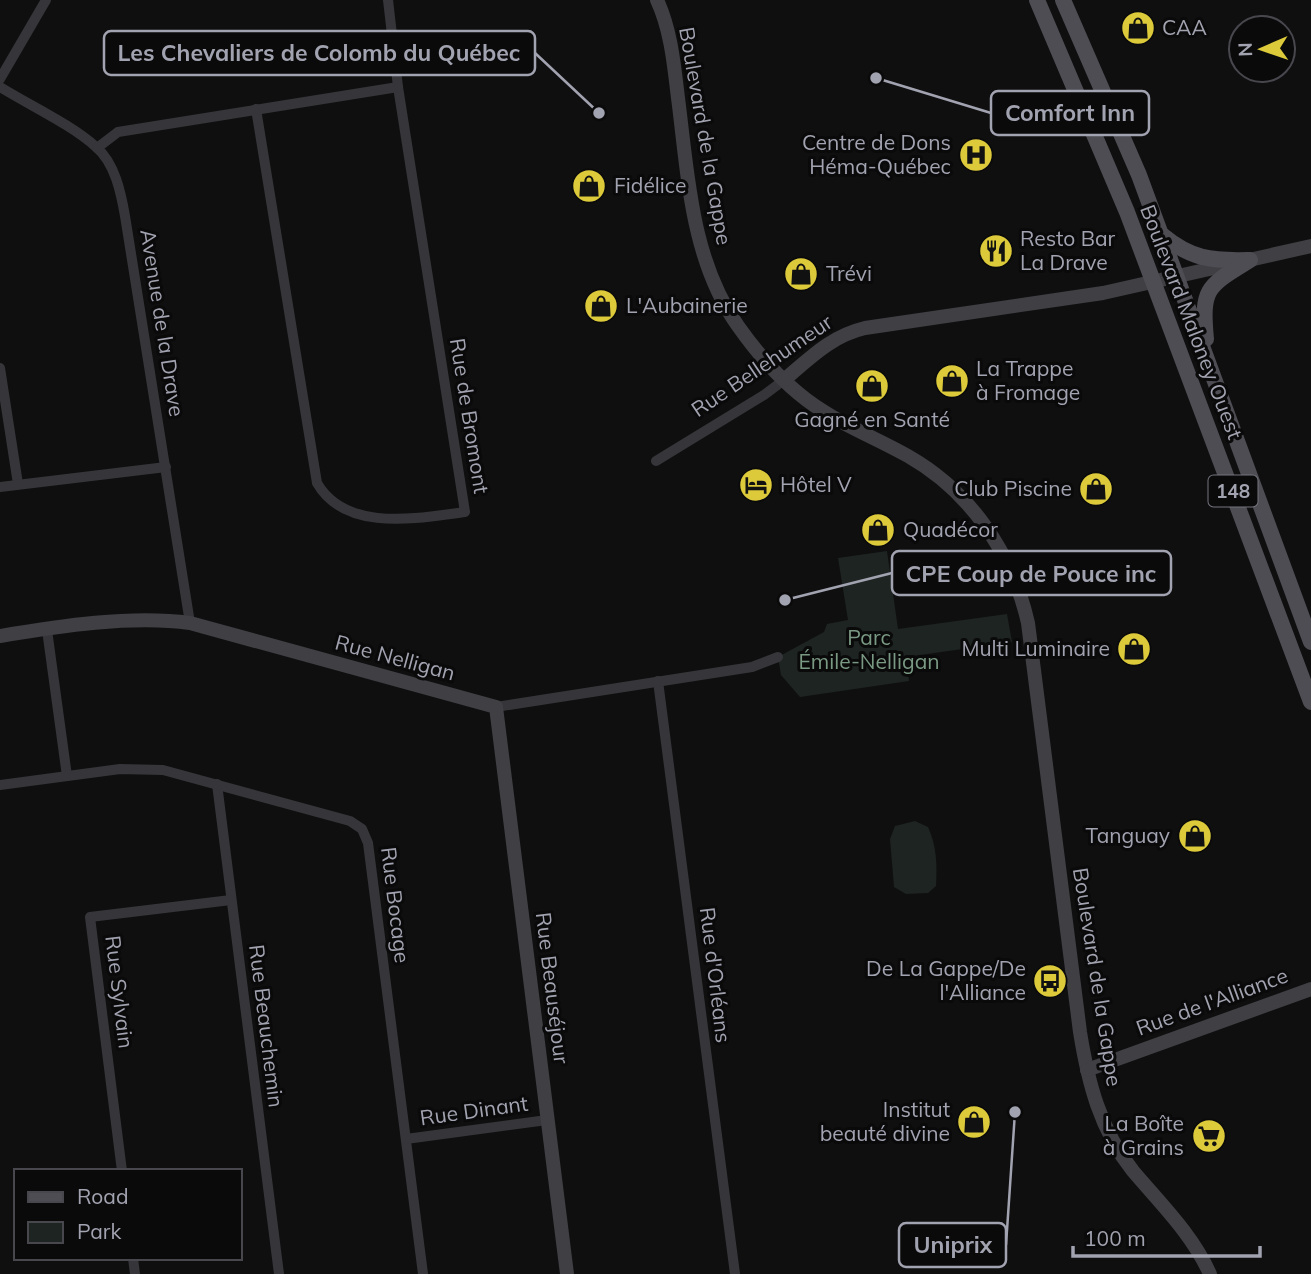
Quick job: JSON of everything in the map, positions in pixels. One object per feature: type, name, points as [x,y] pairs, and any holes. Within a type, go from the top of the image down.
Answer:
[{"type":"main road","name":"Boulevard Maloney Ouest","points":[[1037,0],[1113,178],[1311,702]]},
{"type":"main road","name":"Boulevard Maloney Ouest","points":[[1063,0],[1139,176],[1311,642]]},
{"type":"main road","points":[[1161,235],[1177,248],[1195,257],[1221,261],[1250,260]]},
{"type":"main road","points":[[1208,362],[1204,322],[1206,296],[1217,280],[1250,260]]},
{"type":"street","points":[[0,79],[46,0]]},
{"type":"street","name":"Rue de Bromont","points":[[256,109],[317,483],[328,499],[353,512],[396,519],[465,512],[398,87],[388,0]]},
{"type":"street","name":"Boulevard de la Gappe","points":[[657,0],[674,61],[693,213],[703,254],[729,313],[753,346],[784,380],[820,410],[906,455],[947,484],[985,526],[1002,550],[1012,572],[1021,593],[1028,623],[1080,1032],[1097,1106],[1117,1147],[1132,1170],[1191,1240],[1210,1274]]},
{"type":"street","name":"Avenue de la Drave","points":[[0,87],[97,148],[111,168],[122,198],[190,623]]},
{"type":"street","points":[[97,148],[118,132],[398,87]]},
{"type":"street","name":"Rue Bellehumeur","points":[[656,461],[764,395],[829,342],[846,333],[1103,293],[1311,246]]},
{"type":"street","points":[[0,368],[18,484]]},
{"type":"street","points":[[0,487],[166,467]]},
{"type":"street","name":"Rue Nelligan","points":[[0,636],[149,620],[190,623],[496,707],[752,667],[778,657]]},
{"type":"street","points":[[47,630],[67,776]]},
{"type":"street","name":"Rue d'Orléans","points":[[658,681],[735,1274]]},
{"type":"street","name":"Rue Beauséjour","points":[[496,707],[567,1274]]},
{"type":"street","name":"Rue Bocage","points":[[0,785],[148,768],[163,769],[357,824],[366,835],[423,1274]]},
{"type":"street","name":"Rue Beauchemin","points":[[217,784],[279,1274]]},
{"type":"street","name":"Rue Sylvain","points":[[122,1169],[90,917],[231,900]]},
{"type":"street","name":"Rue de l'Alliance","points":[[1087,1070],[1311,989]]},
{"type":"street","name":"Rue Dinant","points":[[406,1139],[547,1120]]},
{"type":"green space","name":"Parc Émile-Nelligan","points":[[887,551],[898,629],[1007,614],[1012,642],[906,657],[909,681],[800,697],[781,675],[778,657],[824,632],[827,624],[848,620],[838,558]]},
{"type":"green space","points":[[915,821],[928,827],[931,834],[936,856],[936,886],[928,893],[906,894],[894,887],[890,839],[895,826]]},
{"type":"place","name":"CAA","points":[[1138,28]]},
{"type":"place","name":"Comfort Inn","points":[[876,78]]},
{"type":"place","name":"Les Chevaliers de Colomb du Québec","points":[[599,113]]},
{"type":"place","name":"Centre de Dons Héma-Québec","points":[[976,155]]},
{"type":"place","name":"Fidélice","points":[[589,186]]},
{"type":"place","name":"Resto Bar La Drave","points":[[996,251]]},
{"type":"place","name":"Trévi","points":[[801,274]]},
{"type":"place","name":"L'Aubainerie","points":[[601,306]]},
{"type":"place","name":"La Trappe à Fromage","points":[[952,381]]},
{"type":"place","name":"Gagné en Santé","points":[[872,386]]},
{"type":"place","name":"Hôtel V","points":[[756,485]]},
{"type":"place","name":"Club Piscine","points":[[1096,489]]},
{"type":"place","name":"Quadécor","points":[[878,530]]},
{"type":"place","name":"CPE Coup de Pouce inc","points":[[785,600]]},
{"type":"place","name":"Multi Luminaire","points":[[1134,649]]},
{"type":"place","name":"Tanguay","points":[[1195,836]]},
{"type":"place","name":"De La Gappe/De l'Alliance","points":[[1050,981]]},
{"type":"place","name":"Uniprix","points":[[1015,1112]]},
{"type":"place","name":"Institut beauté divine","points":[[974,1122]]},
{"type":"place","name":"La Boîte à Grains","points":[[1209,1136]]}]
